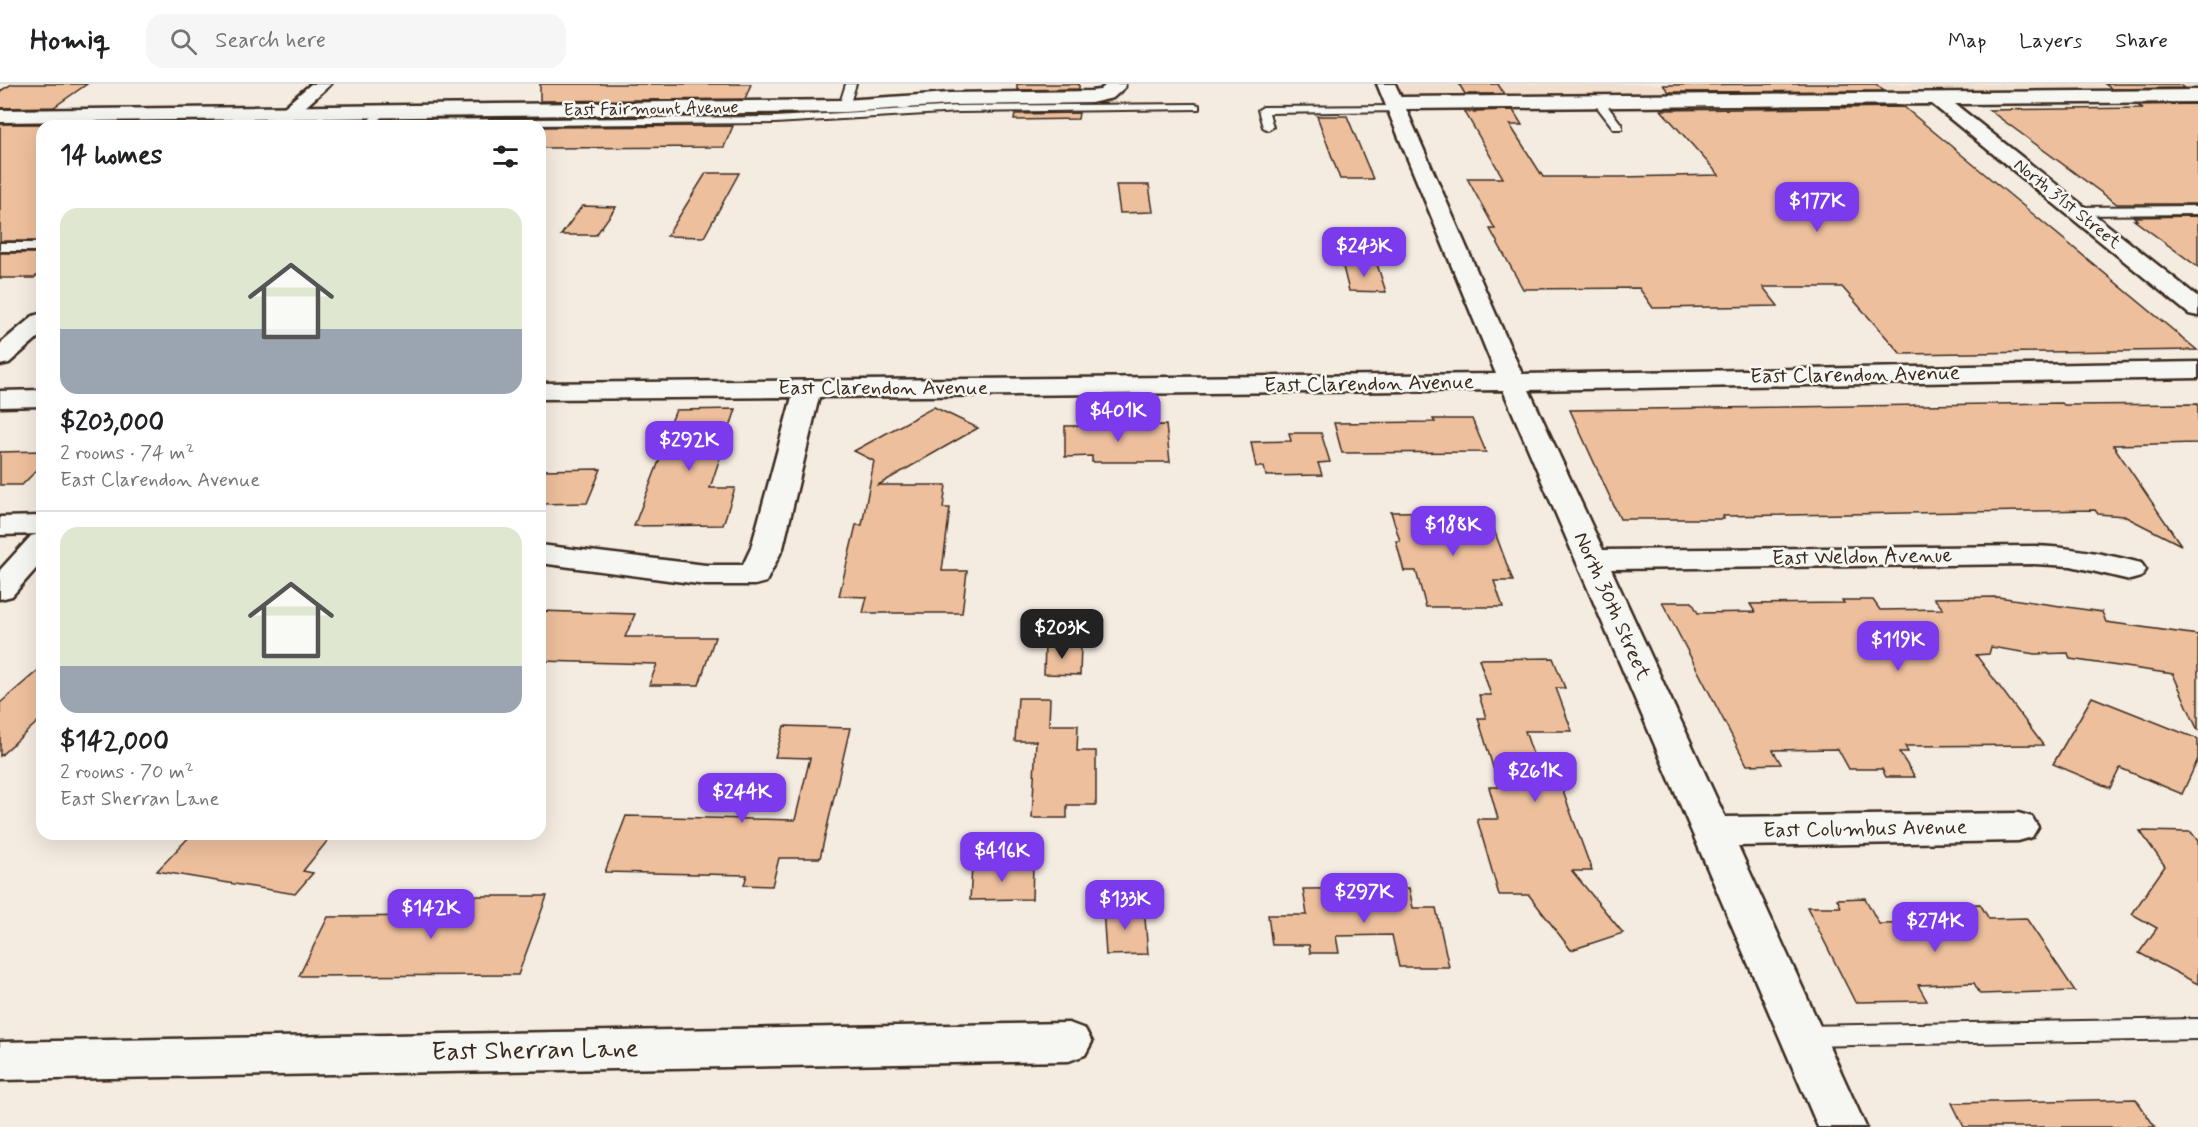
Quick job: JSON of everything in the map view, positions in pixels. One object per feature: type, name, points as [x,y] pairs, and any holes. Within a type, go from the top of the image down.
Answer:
[{"type":"street","points":[[279,120],[322,84]]},
{"type":"street","name":"East Fairmount Avenue","points":[[0,116],[844,106],[950,99],[1058,103],[1106,94],[1116,87],[1116,84]]},
{"type":"street","points":[[1393,99],[1598,101],[2198,96]]},
{"type":"street","name":"North 31st Street","points":[[1936,98],[2198,309]]},
{"type":"street","name":"North 30th Street","points":[[1393,99],[1513,382],[1842,1127]]},
{"type":"street","points":[[0,357],[36,326]]},
{"type":"street","name":"East Clarendon Avenue","points":[[546,391],[1513,382],[2198,370]]},
{"type":"street","points":[[546,555],[706,575],[755,575],[767,548],[808,388]]},
{"type":"street","points":[[0,399],[36,398]]},
{"type":"street","points":[[0,526],[36,525]]},
{"type":"street","points":[[0,590],[36,550]]},
{"type":"street","name":"East Weldon Avenue","points":[[1592,560],[2034,555],[2070,557],[2130,570]]},
{"type":"street","name":"East Columbus Avenue","points":[[1712,832],[2018,827]]},
{"type":"street","name":"East Sherran Lane","points":[[0,1061],[1069,1042]]},
{"type":"lane","points":[[844,106],[851,84]]},
{"type":"lane","points":[[1268,128],[1263,110],[1393,99]]},
{"type":"lane","points":[[1598,101],[1618,127]]},
{"type":"lane","points":[[546,122],[776,120],[1058,103],[1196,107]]},
{"type":"lane","points":[[373,120],[381,112]]},
{"type":"lane","points":[[2076,212],[2198,210]]},
{"type":"lane","points":[[0,247],[36,247]]},
{"type":"lane","points":[[1802,1036],[2198,1029]]},
{"type":"shaded area","points":[[1395,84],[2198,84],[2198,90],[1400,97]]},
{"type":"building","points":[[12,84],[87,84],[54,107],[0,108],[0,91]]},
{"type":"building","points":[[540,84],[751,84],[745,99],[540,101]]},
{"type":"building","points":[[1017,84],[1079,84],[1079,89],[1017,90]]},
{"type":"building","points":[[1459,84],[1498,84],[1504,94],[1465,94]]},
{"type":"building","points":[[1876,84],[1884,91],[1669,92],[1663,85]]},
{"type":"building","points":[[2105,84],[2179,84],[2185,88],[2112,89]]},
{"type":"building","points":[[2198,104],[2198,204],[2117,204],[1989,110],[2143,108],[2137,105]]},
{"type":"building","points":[[1904,107],[2197,350],[1901,354],[1842,287],[1763,287],[1778,306],[1653,308],[1639,288],[1523,289],[1490,229],[1495,229],[1467,178],[1503,178],[1465,112],[1513,110],[1522,125],[1510,125],[1543,177],[1621,177],[1719,175],[1661,110]]},
{"type":"building","points":[[1079,113],[1078,119],[1014,120],[1015,114]]},
{"type":"building","points":[[1317,116],[1347,116],[1373,179],[1340,179]]},
{"type":"building","points":[[0,124],[36,124],[36,241],[0,241]]},
{"type":"building","points":[[733,126],[724,147],[546,148],[546,127]]},
{"type":"building","points":[[706,173],[739,173],[704,237],[667,236]]},
{"type":"building","points":[[1116,185],[1149,185],[1153,212],[1120,213]]},
{"type":"building","points":[[582,206],[616,207],[596,235],[561,235]]},
{"type":"building","points":[[2198,216],[2198,267],[2134,220],[2137,220],[2134,217]]},
{"type":"building","points":[[0,253],[36,253],[36,276],[34,278],[0,278]]},
{"type":"building","points":[[1342,263],[1377,264],[1386,292],[1349,291]]},
{"type":"building","points":[[2062,403],[2064,405],[2198,404],[2198,443],[2113,445],[2181,545],[2124,516],[2098,514],[2095,510],[1723,516],[1724,519],[1620,519],[1570,410]]},
{"type":"building","points":[[934,407],[978,428],[878,485],[946,485],[943,508],[950,508],[942,571],[967,571],[962,613],[863,613],[867,597],[839,596],[856,525],[862,525],[874,461],[854,451]]},
{"type":"building","points":[[736,409],[710,488],[735,488],[723,525],[634,526],[661,456],[657,456],[676,410]]},
{"type":"building","points":[[1433,419],[1472,419],[1486,452],[1342,453],[1334,423],[1435,422]]},
{"type":"building","points":[[1166,425],[1170,462],[1092,462],[1092,456],[1065,457],[1065,426]]},
{"type":"building","points":[[1289,433],[1321,433],[1330,462],[1318,463],[1322,475],[1266,476],[1264,467],[1256,467],[1251,442],[1291,441]]},
{"type":"building","points":[[36,451],[36,471],[22,485],[0,485],[0,452]]},
{"type":"building","points":[[601,469],[587,503],[546,504],[546,470]]},
{"type":"building","points":[[1487,511],[1513,581],[1494,581],[1503,607],[1426,607],[1416,571],[1404,571],[1396,541],[1400,541],[1391,512]]},
{"type":"building","points":[[1998,597],[2102,612],[2106,622],[2198,635],[2198,731],[2173,674],[2070,659],[2068,653],[2035,654],[1991,647],[1989,654],[1976,655],[2043,745],[1905,746],[1908,752],[1899,752],[1915,777],[1886,777],[1882,769],[1849,769],[1838,749],[1773,750],[1781,764],[1747,765],[1662,602],[1692,602],[1698,613],[1755,612],[1750,604],[1844,603],[1842,600],[1873,600],[1880,610],[1943,609],[1934,598]]},
{"type":"building","points":[[546,611],[635,614],[625,637],[715,637],[699,685],[649,685],[657,664],[546,661]]},
{"type":"building","points":[[1045,644],[1081,645],[1080,675],[1044,674]]},
{"type":"building","points":[[1553,658],[1565,688],[1556,688],[1572,731],[1525,731],[1544,787],[1561,786],[1592,871],[1572,871],[1623,933],[1571,950],[1529,895],[1499,895],[1477,819],[1498,819],[1489,787],[1499,787],[1478,718],[1486,718],[1479,695],[1491,695],[1479,659]]},
{"type":"building","points":[[36,672],[36,723],[0,756],[0,703]]},
{"type":"building","points":[[2092,697],[2198,739],[2198,759],[2182,794],[2120,768],[2110,788],[2053,764]]},
{"type":"building","points":[[1018,698],[1050,698],[1049,725],[1078,725],[1077,751],[1096,751],[1096,805],[1067,805],[1067,818],[1032,818],[1036,741],[1015,741]]},
{"type":"building","points":[[784,726],[850,728],[820,858],[779,858],[772,886],[744,885],[747,875],[605,872],[626,816],[795,820],[810,758],[775,757]]},
{"type":"building","points":[[2140,831],[2191,832],[2198,841],[2198,984],[2139,953],[2157,928],[2132,914],[2165,866]]},
{"type":"building","points":[[186,840],[328,840],[303,871],[313,873],[295,894],[157,871]]},
{"type":"building","points":[[1033,866],[1032,899],[970,900],[972,867]]},
{"type":"building","points":[[1409,888],[1413,908],[1436,908],[1449,967],[1399,967],[1392,935],[1336,936],[1339,953],[1310,953],[1309,945],[1272,945],[1268,915],[1307,915],[1303,889]]},
{"type":"building","points":[[436,896],[547,896],[518,975],[299,976],[328,917],[427,916]]},
{"type":"building","points":[[1865,898],[1879,924],[1937,923],[1926,905],[1980,904],[1989,919],[2026,918],[2075,991],[1980,994],[1974,983],[1918,985],[1927,1001],[1855,1002],[1807,907],[1841,907],[1837,899]]},
{"type":"building","points":[[1144,907],[1148,954],[1106,955],[1103,908]]},
{"type":"building","points":[[2136,1099],[2155,1127],[1964,1127],[1952,1103]]}]
